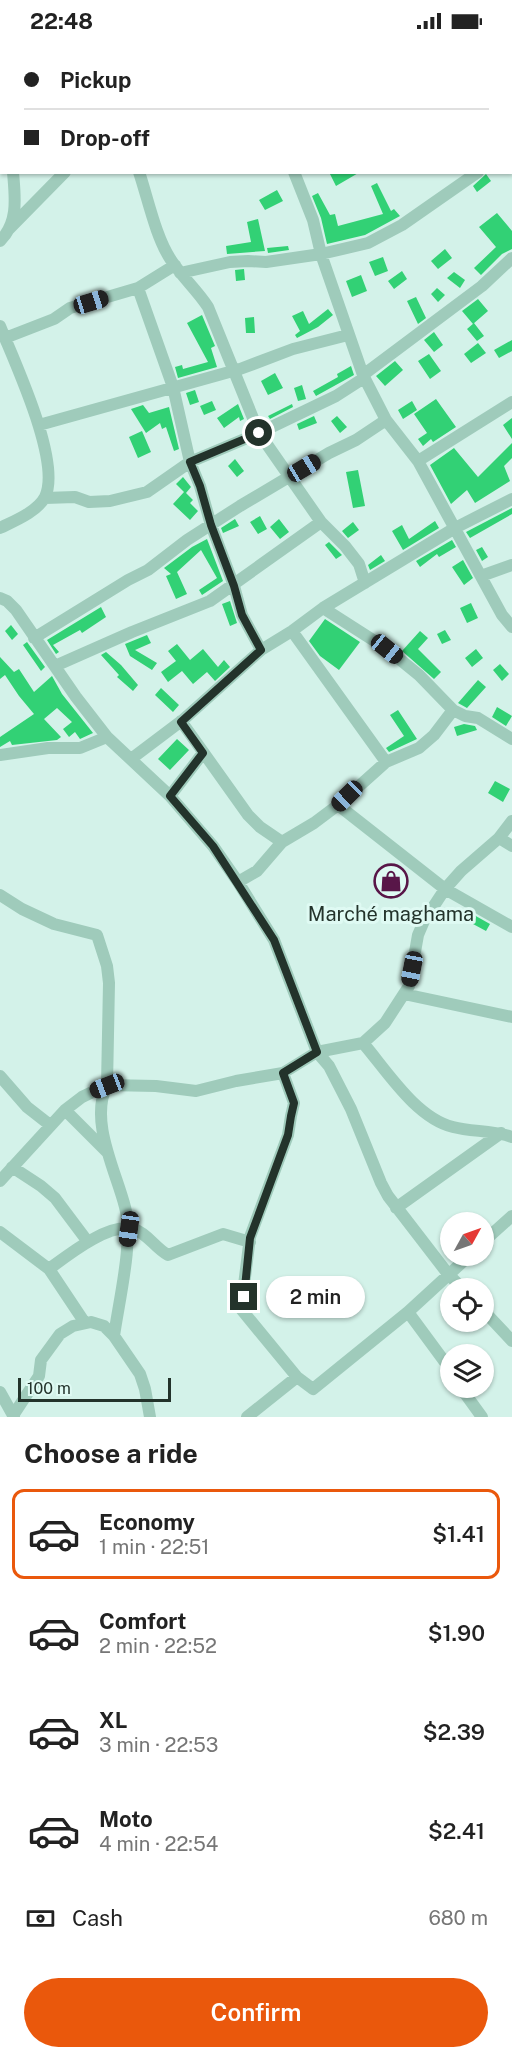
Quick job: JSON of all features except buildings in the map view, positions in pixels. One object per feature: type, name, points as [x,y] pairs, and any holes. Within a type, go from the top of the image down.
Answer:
[{"type":"street","points":[[9,229],[15,208],[13,174]]},
{"type":"street","points":[[0,240],[63,174]]},
{"type":"street","points":[[141,174],[160,239],[178,269],[208,307],[236,370],[259,433],[321,522],[345,546],[358,564],[365,583]]},
{"type":"street","points":[[295,174],[313,220],[321,254],[363,376],[386,420],[418,461],[502,615],[512,627]]},
{"type":"street","points":[[5,339],[54,318],[70,308],[138,288],[178,269],[230,262],[266,262],[321,254],[368,243],[386,235],[475,174]]},
{"type":"street","points":[[45,498],[75,497],[89,502],[134,497],[147,492],[190,462],[259,433],[336,396],[482,286],[512,258]]},
{"type":"street","points":[[138,288],[173,387],[190,462],[200,486],[211,525],[234,586],[242,615],[261,650]]},
{"type":"street","points":[[0,326],[39,424],[44,442],[48,486],[45,498],[34,509],[0,528]]},
{"type":"street","points":[[39,424],[236,370],[293,349],[348,335]]},
{"type":"street","points":[[418,461],[512,402]]},
{"type":"street","points":[[34,638],[148,570],[211,525],[386,420]]},
{"type":"street","points":[[131,759],[181,722],[261,650],[292,632],[323,608],[455,528],[512,499]]},
{"type":"street","points":[[55,666],[132,632],[210,602],[321,522]]},
{"type":"street","points":[[481,576],[512,565]]},
{"type":"street","points":[[0,598],[16,610],[107,737],[170,796],[213,846],[238,882],[274,940],[317,1052],[335,1076],[381,1183],[396,1208],[452,1278]]},
{"type":"street","points":[[323,608],[387,649],[419,675],[453,710],[465,716],[478,718],[512,738]]},
{"type":"street","points":[[292,632],[386,762]]},
{"type":"street","points":[[238,882],[257,871],[282,843],[338,805],[386,762],[419,748],[434,735],[453,710]]},
{"type":"street","points":[[181,722],[248,814],[260,827],[282,843]]},
{"type":"street","points":[[0,755],[48,748],[81,748],[107,737]]},
{"type":"street","points":[[170,796],[203,753]]},
{"type":"street","points":[[338,805],[445,889],[484,909],[512,927]]},
{"type":"street","points":[[0,1181],[65,1110],[82,1097],[107,1086],[156,1086],[196,1091],[283,1073],[317,1052],[363,1043],[385,1023],[409,986],[418,935],[424,921],[445,889],[461,871],[499,838],[512,821]]},
{"type":"street","points":[[499,838],[512,846]]},
{"type":"street","points":[[0,895],[22,909],[54,924],[97,935],[107,966],[109,983],[107,1086],[101,1097],[101,1108],[107,1152],[124,1203],[129,1229],[114,1336]]},
{"type":"street","points":[[404,994],[512,1017]]},
{"type":"street","points":[[363,1043],[420,1110],[452,1127],[506,1135]]},
{"type":"street","points":[[283,1073],[294,1103],[288,1135],[250,1242],[242,1309],[297,1377],[313,1389],[408,1312],[457,1266]]},
{"type":"street","points":[[0,1076],[27,1107],[50,1125]]},
{"type":"street","points":[[65,1110],[107,1152]]},
{"type":"street","points":[[396,1208],[506,1135]]},
{"type":"street","points":[[12,1167],[55,1198],[88,1242]]},
{"type":"street","points":[[494,1232],[512,1216]]},
{"type":"street","points":[[49,1269],[88,1242],[121,1228],[134,1229],[149,1238],[159,1250],[168,1255],[223,1234],[250,1242]]},
{"type":"street","points":[[0,1232],[49,1269],[86,1323]]},
{"type":"street","points":[[408,1312],[440,1355]]},
{"type":"street","points":[[0,1392],[14,1416],[39,1376],[41,1360],[60,1334],[73,1326],[91,1322],[104,1326],[114,1336],[140,1374],[150,1417]]},
{"type":"street","points":[[494,1322],[512,1341]]},
{"type":"street","points":[[247,1417],[297,1377]]},
{"type":"street","points":[[468,1398],[482,1417]]},
{"type":"place","name":"Marché maghama","points":[[391,881]]},
{"type":"route","points":[[244,1297],[250,1238],[288,1135],[294,1103],[283,1073],[317,1052],[274,940],[213,846],[170,796],[203,753],[181,722],[261,650],[242,615],[190,462],[259,433]]}]
